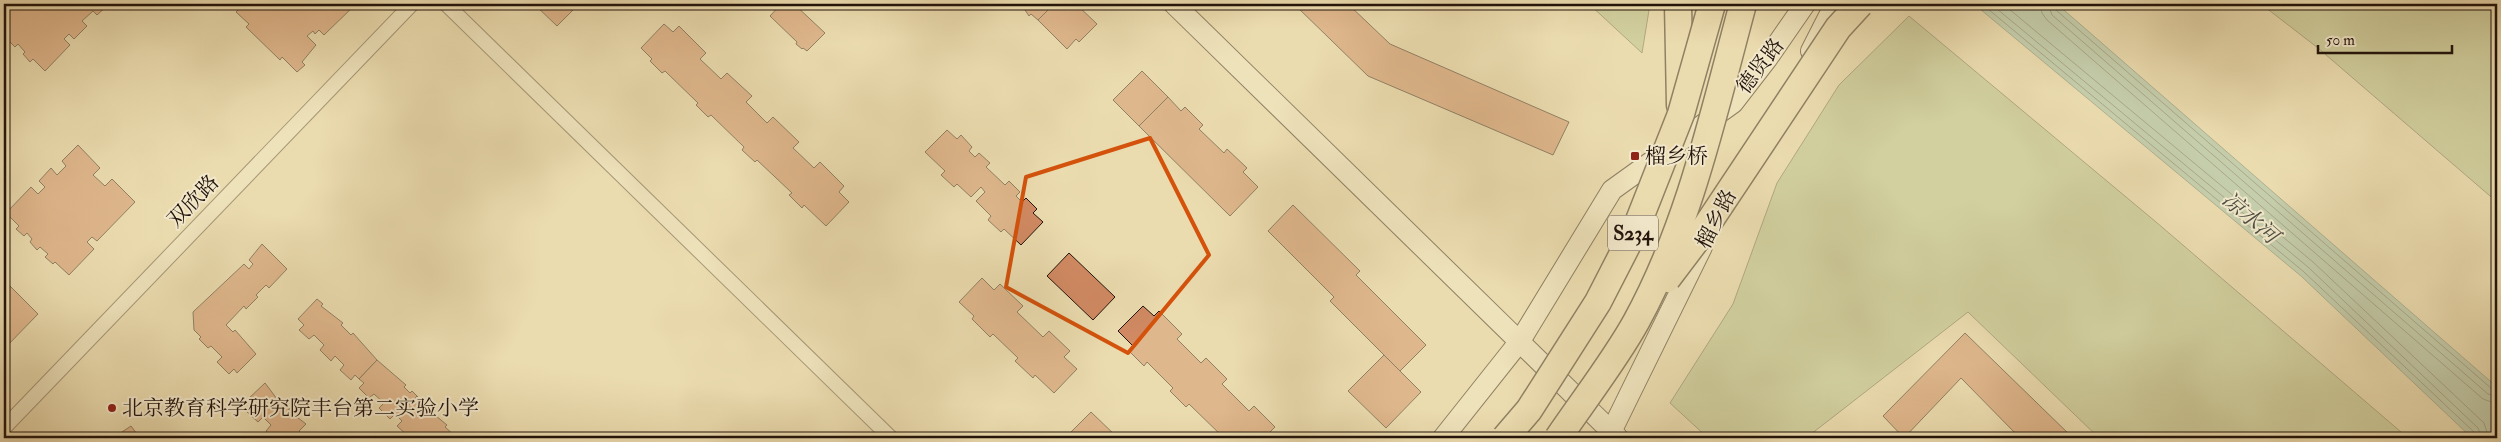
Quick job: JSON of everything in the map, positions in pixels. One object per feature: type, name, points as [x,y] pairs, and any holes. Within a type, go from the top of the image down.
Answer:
[{"type":"highway","points":[[1678,4],[1681,114]]},
{"type":"highway","name":"S234","points":[[1505,438],[1529,410],[1598,302],[1636,228],[1681,114],[1712,4]]},
{"type":"highway","name":"榴乡路","points":[[1558,438],[1636,322],[1670,248],[1698,173],[1743,4]]},
{"type":"highway","points":[[1636,322],[1701,234],[1838,28],[1860,4]]},
{"type":"street","name":"双欣路","points":[[4,428],[412,4]]},
{"type":"street","points":[[446,4],[891,438]]},
{"type":"street","points":[[1174,4],[1520,340],[1611,436]]},
{"type":"street","name":"德贤路","points":[[1520,340],[1612,190],[1733,103],[1767,59],[1805,4]]},
{"type":"street","name":"榴乡路","points":[[1611,436],[1729,191],[1802,67],[1835,4]]},
{"type":"street","points":[[1443,438],[1520,340]]},
{"type":"highlighted area","points":[[1150,138],[1209,255],[1128,353],[1006,287],[1026,177]]},
{"type":"green space","points":[[1589,4],[1650,4],[1642,53]]},
{"type":"green space","points":[[2261,4],[2497,4],[2497,202],[2318,48]]},
{"type":"green space","points":[[1909,16],[2156,222],[2408,438],[2099,438],[1968,312],[1806,438],[1708,438],[1670,403],[1733,304],[1777,183],[1839,85]]},
{"type":"water","name":"凉水河","points":[[1974,4],[2057,4],[2497,387],[2497,438],[2472,438],[2301,276]]},
{"type":"building","points":[[4,4],[109,4],[97,15],[93,11],[82,21],[87,26],[74,39],[69,34],[64,39],[70,45],[45,71],[33,59],[30,62],[18,44],[15,47],[7,39],[10,36],[4,30]]},
{"type":"building","points":[[244,4],[246,6],[248,4],[356,4],[324,35],[319,30],[315,34],[313,31],[307,36],[316,45],[302,62],[305,65],[297,72],[282,57],[280,60],[246,27],[249,24],[236,12]]},
{"type":"building","points":[[534,4],[579,4],[557,26]]},
{"type":"building","points":[[781,4],[794,4],[825,33],[807,51],[796,44],[797,42],[770,16]]},
{"type":"building","points":[[1021,4],[1054,4],[1038,20],[1031,14],[1029,16]]},
{"type":"building","points":[[1054,4],[1076,4],[1097,24],[1079,42],[1076,39],[1067,49],[1038,20]]},
{"type":"building","points":[[1294,4],[1348,4],[1390,44],[1569,122],[1553,155],[1368,76]]},
{"type":"building","points":[[1521,4],[1533,4],[1528,10]]},
{"type":"building","points":[[664,24],[673,32],[679,26],[706,53],[700,59],[721,79],[727,73],[752,96],[746,102],[767,123],[773,117],[799,142],[793,148],[814,168],[820,162],[844,186],[839,192],[849,202],[826,226],[804,205],[802,208],[789,195],[792,193],[757,160],[755,162],[742,150],[744,147],[711,115],[708,117],[696,105],[698,103],[665,71],[662,73],[650,61],[652,59],[641,48]]},
{"type":"building","points":[[1142,71],[1168,97],[1139,126],[1113,100]]},
{"type":"building","points":[[1168,97],[1181,111],[1185,107],[1203,125],[1199,129],[1224,153],[1227,149],[1247,168],[1243,172],[1258,187],[1230,216],[1139,126]]},
{"type":"building","points":[[947,130],[957,139],[961,135],[972,147],[969,151],[975,157],[979,153],[990,163],[986,167],[1005,185],[1009,181],[1020,192],[1016,196],[1022,202],[1026,198],[1037,209],[1033,213],[1043,222],[1021,245],[1004,229],[1001,232],[988,220],[991,216],[976,201],[985,192],[981,187],[971,197],[957,184],[954,187],[941,175],[945,171],[925,152]]},
{"type":"building","points":[[78,145],[100,168],[93,175],[105,186],[112,179],[135,202],[97,241],[92,237],[87,242],[94,249],[69,275],[55,262],[53,264],[45,257],[48,254],[40,247],[37,250],[30,242],[32,239],[27,233],[24,236],[16,229],[19,226],[6,213],[31,187],[38,194],[45,187],[39,181],[51,168],[57,175],[66,166],[62,161]]},
{"type":"building","points":[[1293,205],[1360,271],[1356,275],[1426,345],[1400,371],[1330,301],[1334,297],[1268,231]]},
{"type":"building","points":[[262,244],[287,269],[269,288],[266,285],[256,295],[258,297],[246,309],[244,306],[226,325],[233,332],[235,330],[256,354],[237,373],[234,369],[229,374],[217,362],[222,357],[211,346],[208,348],[199,339],[201,337],[194,330],[193,312],[244,264],[249,269],[253,264],[249,260]]},
{"type":"building","points":[[1069,253],[1115,297],[1093,320],[1047,276]]},
{"type":"building","points":[[982,278],[994,290],[1000,284],[1023,306],[1017,312],[1043,337],[1049,331],[1070,351],[1064,357],[1077,369],[1054,393],[1035,375],[1033,378],[1015,361],[1018,358],[993,334],[990,337],[972,319],[974,316],[959,302]]},
{"type":"building","points":[[4,280],[38,314],[4,349]]},
{"type":"building","points":[[317,299],[323,304],[321,306],[343,323],[341,325],[351,335],[353,333],[377,360],[359,379],[355,375],[351,380],[340,370],[344,365],[335,356],[331,361],[320,350],[324,345],[314,335],[309,339],[299,330],[304,325],[298,319]]},
{"type":"building","points":[[1143,306],[1154,316],[1159,311],[1182,334],[1177,339],[1201,363],[1206,358],[1227,379],[1222,384],[1249,411],[1254,406],[1275,427],[1270,432],[1277,438],[1224,438],[1189,404],[1186,407],[1170,391],[1173,388],[1147,362],[1144,366],[1130,352],[1134,347],[1118,331]]},
{"type":"building","points":[[1965,333],[2073,438],[2020,438],[1961,378],[1904,438],[1883,416]]},
{"type":"building","points":[[1384,355],[1421,392],[1386,428],[1348,391]]},
{"type":"building","points":[[377,360],[406,385],[404,387],[410,393],[412,391],[417,396],[398,417],[395,414],[390,419],[379,408],[384,403],[374,394],[369,398],[359,388],[364,383],[359,379]]},
{"type":"building","points":[[265,383],[277,399],[278,397],[290,409],[288,410],[306,424],[299,431],[307,438],[274,438],[266,431],[271,425],[263,417],[258,422],[246,411],[251,405],[246,401]]},
{"type":"building","points":[[417,396],[425,404],[424,406],[447,425],[445,427],[460,438],[420,438],[413,432],[409,437],[397,426],[402,421],[398,417]]},
{"type":"building","points":[[1091,412],[1118,438],[1065,438]]},
{"type":"building","points":[[131,426],[140,438],[113,438]]},
{"type":"place","name":"榴乡桥","points":[[1635,156]]},
{"type":"place","name":"北京教育科学研究院丰台第二实验小学","points":[[112,408]]}]
